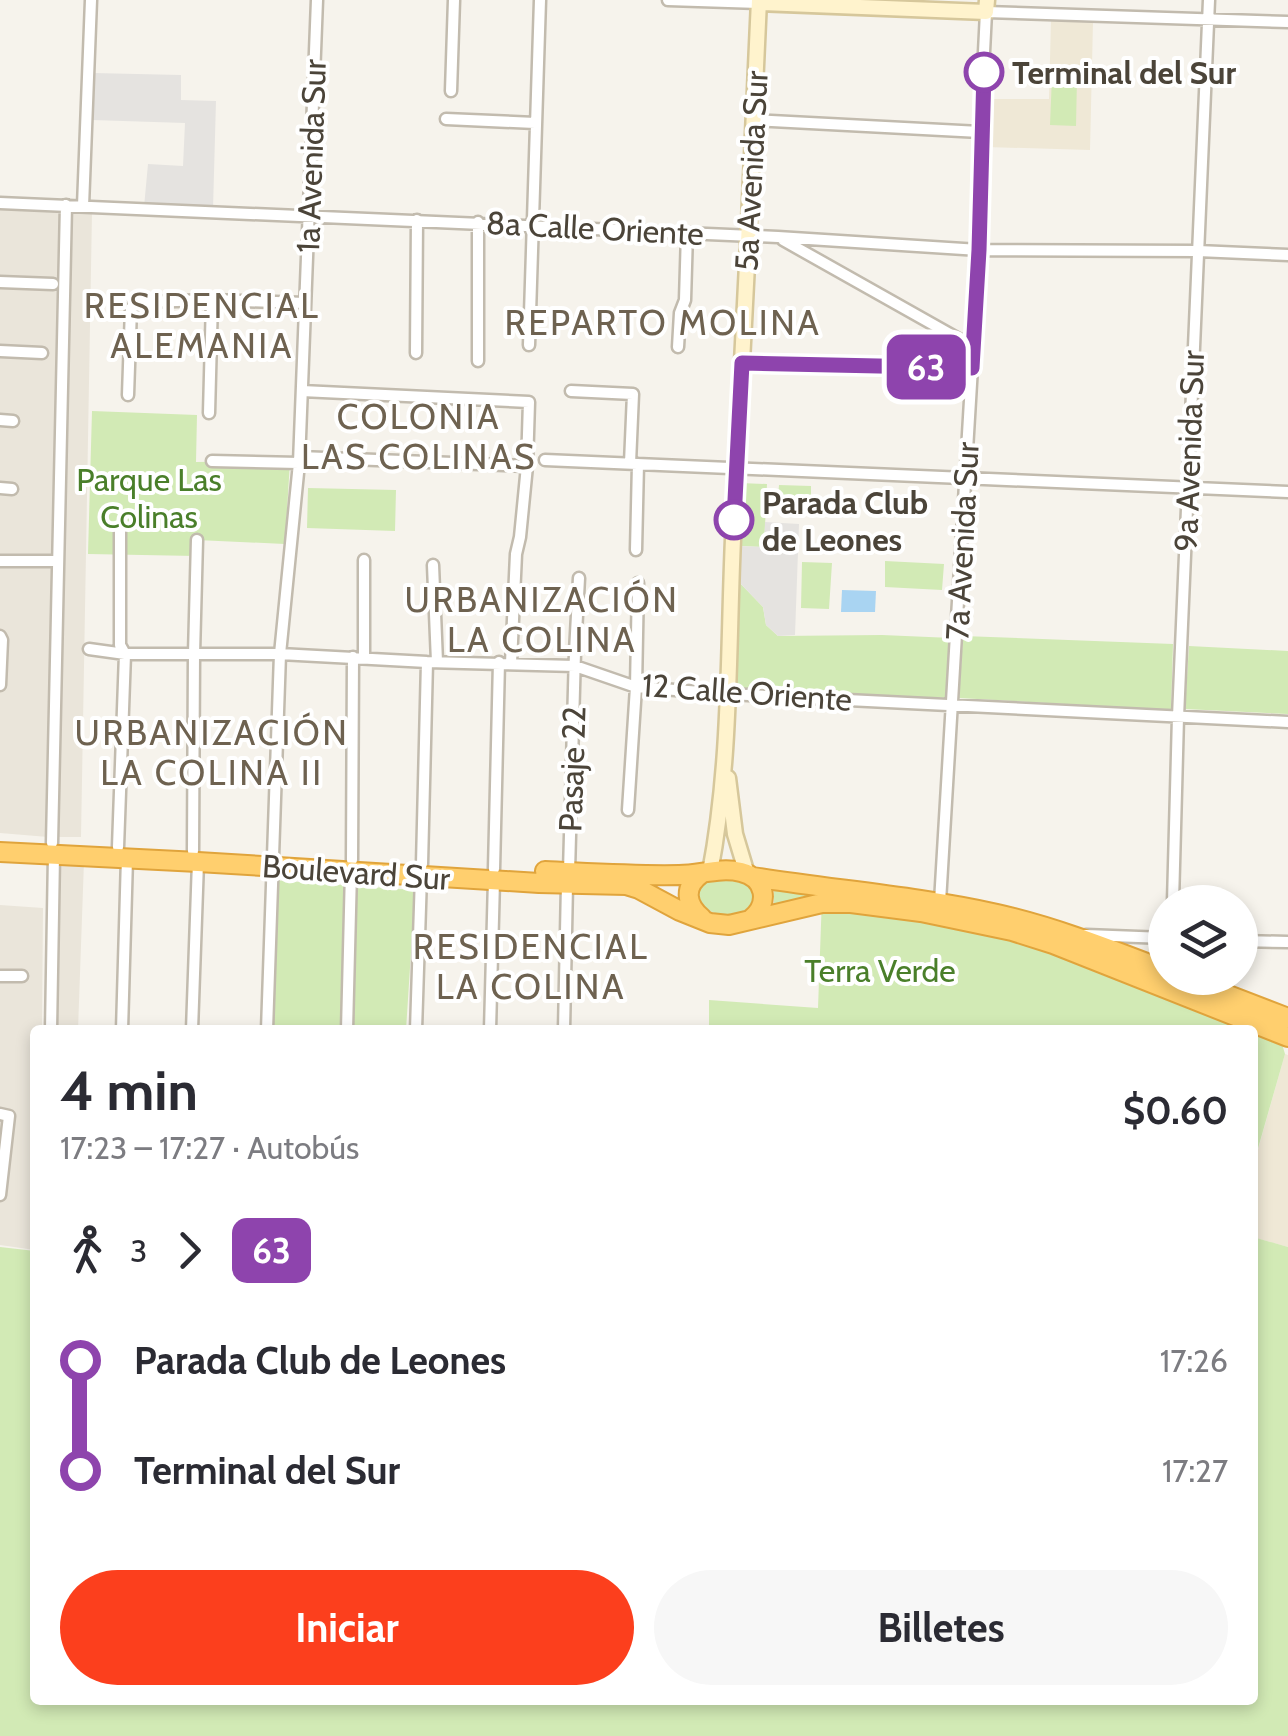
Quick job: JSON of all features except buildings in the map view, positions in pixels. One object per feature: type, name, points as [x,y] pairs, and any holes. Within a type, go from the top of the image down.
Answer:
[{"type":"highway","name":"Boulevard Sur","points":[[0,840],[53,849]]},
{"type":"highway","name":"Boulevard Sur","points":[[0,852],[123,852],[568,878],[630,885],[704,920]]},
{"type":"highway","points":[[1148,964],[1073,935],[1000,914],[723,870],[694,880],[688,897],[689,905],[704,920],[729,925],[837,902],[962,919],[1034,937],[1288,1036]]},
{"type":"highway","name":"Boulevard Sur","points":[[568,878],[706,873]]},
{"type":"highway","points":[[750,875],[762,888],[764,902],[751,919]]},
{"type":"highway","points":[[1228,995],[1288,1018]]},
{"type":"street","points":[[83,206],[92,0]]},
{"type":"street","name":"1a Avenida Sur","points":[[267,1025],[280,654],[299,460],[317,0]]},
{"type":"street","points":[[451,91],[454,0]]},
{"type":"street","points":[[529,346],[540,0]]},
{"type":"street","points":[[668,0],[986,6],[1288,22]]},
{"type":"street","name":"9a Avenida Sur","points":[[1173,885],[1209,0]]},
{"type":"street","name":"5a Avenida Sur","points":[[706,873],[718,835],[725,762],[759,2]]},
{"type":"street","name":"7a Avenida Sur","points":[[940,902],[979,250],[986,6]]},
{"type":"street","points":[[446,120],[535,123]]},
{"type":"street","points":[[754,120],[980,132]]},
{"type":"street","name":"8a Calle Oriente","points":[[0,203],[778,236],[979,250],[1288,255]]},
{"type":"street","points":[[51,1025],[66,206]]},
{"type":"street","points":[[416,353],[417,220]]},
{"type":"street","points":[[478,222],[478,361]]},
{"type":"street","points":[[678,347],[680,313],[685,300],[687,232]]},
{"type":"street","points":[[778,236],[973,347]]},
{"type":"street","points":[[0,282],[53,284]]},
{"type":"street","points":[[209,413],[212,300]]},
{"type":"street","points":[[128,394],[131,308],[141,302],[305,303]]},
{"type":"street","points":[[0,351],[42,353]]},
{"type":"street","points":[[742,363],[972,368]]},
{"type":"street","points":[[302,391],[529,402],[520,537],[505,663],[490,1025]]},
{"type":"street","points":[[571,391],[633,394],[636,550]]},
{"type":"street","points":[[0,420],[13,421]]},
{"type":"street","points":[[545,460],[1288,492]]},
{"type":"street","points":[[212,461],[526,466]]},
{"type":"street","points":[[120,530],[120,645],[124,654],[122,1025]]},
{"type":"street","points":[[192,1025],[197,540]]},
{"type":"street","points":[[0,560],[58,561]]},
{"type":"street","points":[[347,1025],[364,560]]},
{"type":"street","points":[[416,1025],[433,566]]},
{"type":"street","name":"Pasaje 22","points":[[564,1025],[579,578]]},
{"type":"street","points":[[628,810],[638,583]]},
{"type":"street","points":[[0,636],[0,685]]},
{"type":"street","name":"12 Calle Oriente","points":[[88,650],[575,666],[636,687],[1288,722]]},
{"type":"street","name":"5a Avenida Sur","points":[[725,762],[736,834],[750,875]]},
{"type":"street","points":[[1073,935],[1148,937]]},
{"type":"street","points":[[1258,941],[1288,942]]},
{"type":"street","points":[[0,976],[22,976]]},
{"type":"street","points":[[0,1114],[9,1116],[0,1194]]},
{"type":"shaded area","points":[[1051,20],[1093,22],[1090,150],[986,147],[989,99],[1049,99]]},
{"type":"shaded area","points":[[93,73],[181,75],[181,100],[216,101],[213,209],[144,207],[148,164],[183,166],[185,123],[92,120]]},
{"type":"shaded area","points":[[0,208],[62,212],[58,348],[70,211],[92,212],[81,837],[0,833]]},
{"type":"shaded area","points":[[765,522],[799,524],[795,635],[778,636],[766,625],[763,607],[736,579],[737,546],[764,547]]},
{"type":"shaded area","points":[[59,859],[84,861],[78,1025],[56,1025]]},
{"type":"shaded area","points":[[0,905],[43,908],[42,1025],[30,1025],[30,1249],[0,1245]]},
{"type":"shaded area","points":[[1285,1054],[1288,1247],[1258,1239],[1258,1149]]},
{"type":"green space","points":[[1052,76],[1077,78],[1076,126],[1050,125]]},
{"type":"green space","name":"Parque Las Colinas","points":[[92,411],[197,415],[196,462],[290,461],[285,544],[197,540],[196,556],[88,554]]},
{"type":"green space","points":[[740,483],[767,484],[764,547],[737,546]]},
{"type":"green space","points":[[779,485],[811,486],[811,498],[778,497]]},
{"type":"green space","points":[[308,488],[396,490],[395,531],[307,528]]},
{"type":"green space","points":[[885,561],[944,564],[942,590],[885,587]]},
{"type":"green space","points":[[802,562],[832,563],[829,609],[801,608]]},
{"type":"green space","points":[[736,579],[763,607],[766,625],[778,636],[952,638],[949,698],[732,690]]},
{"type":"green space","points":[[963,636],[1173,644],[1171,710],[959,698]]},
{"type":"green space","points":[[1189,646],[1288,651],[1288,714],[1185,709]]},
{"type":"green space","points":[[722,878],[742,882],[757,895],[745,910],[721,915],[698,900],[700,888]]},
{"type":"green space","points":[[272,880],[415,890],[406,1025],[267,1025]]},
{"type":"green space","name":"Terra Verde","points":[[777,887],[848,895],[1033,944],[1148,990],[1148,995],[1160,995],[1235,1025],[709,1025],[709,1000],[818,1008],[822,897],[774,906]]},
{"type":"green space","points":[[1258,1034],[1282,1044],[1285,1054],[1258,1148]]},
{"type":"green space","points":[[1258,1238],[1288,1247],[1288,1736],[0,1736],[0,1247],[30,1250],[30,1705],[1258,1705]]},
{"type":"water","points":[[842,590],[876,591],[875,612],[841,612]]},
{"type":"bus line","name":"63","points":[[734,520],[742,363],[972,368],[984,72]]},
{"type":"place","name":"Terminal del Sur","points":[[984,72]]},
{"type":"place","name":"Parada Club de Leones","points":[[734,520]]},
{"type":"district","name":"REPARTO MOLINA","points":[[663,322]]},
{"type":"district","name":"RESIDENCIAL ALEMANIA","points":[[202,325]]},
{"type":"district","name":"COLONIA LAS COLINAS","points":[[419,436]]},
{"type":"district","name":"URBANIZACIÓN LA COLINA","points":[[542,619]]},
{"type":"district","name":"URBANIZACIÓN LA COLINA II","points":[[212,752]]},
{"type":"district","name":"RESIDENCIAL LA COLINA","points":[[531,966]]}]
